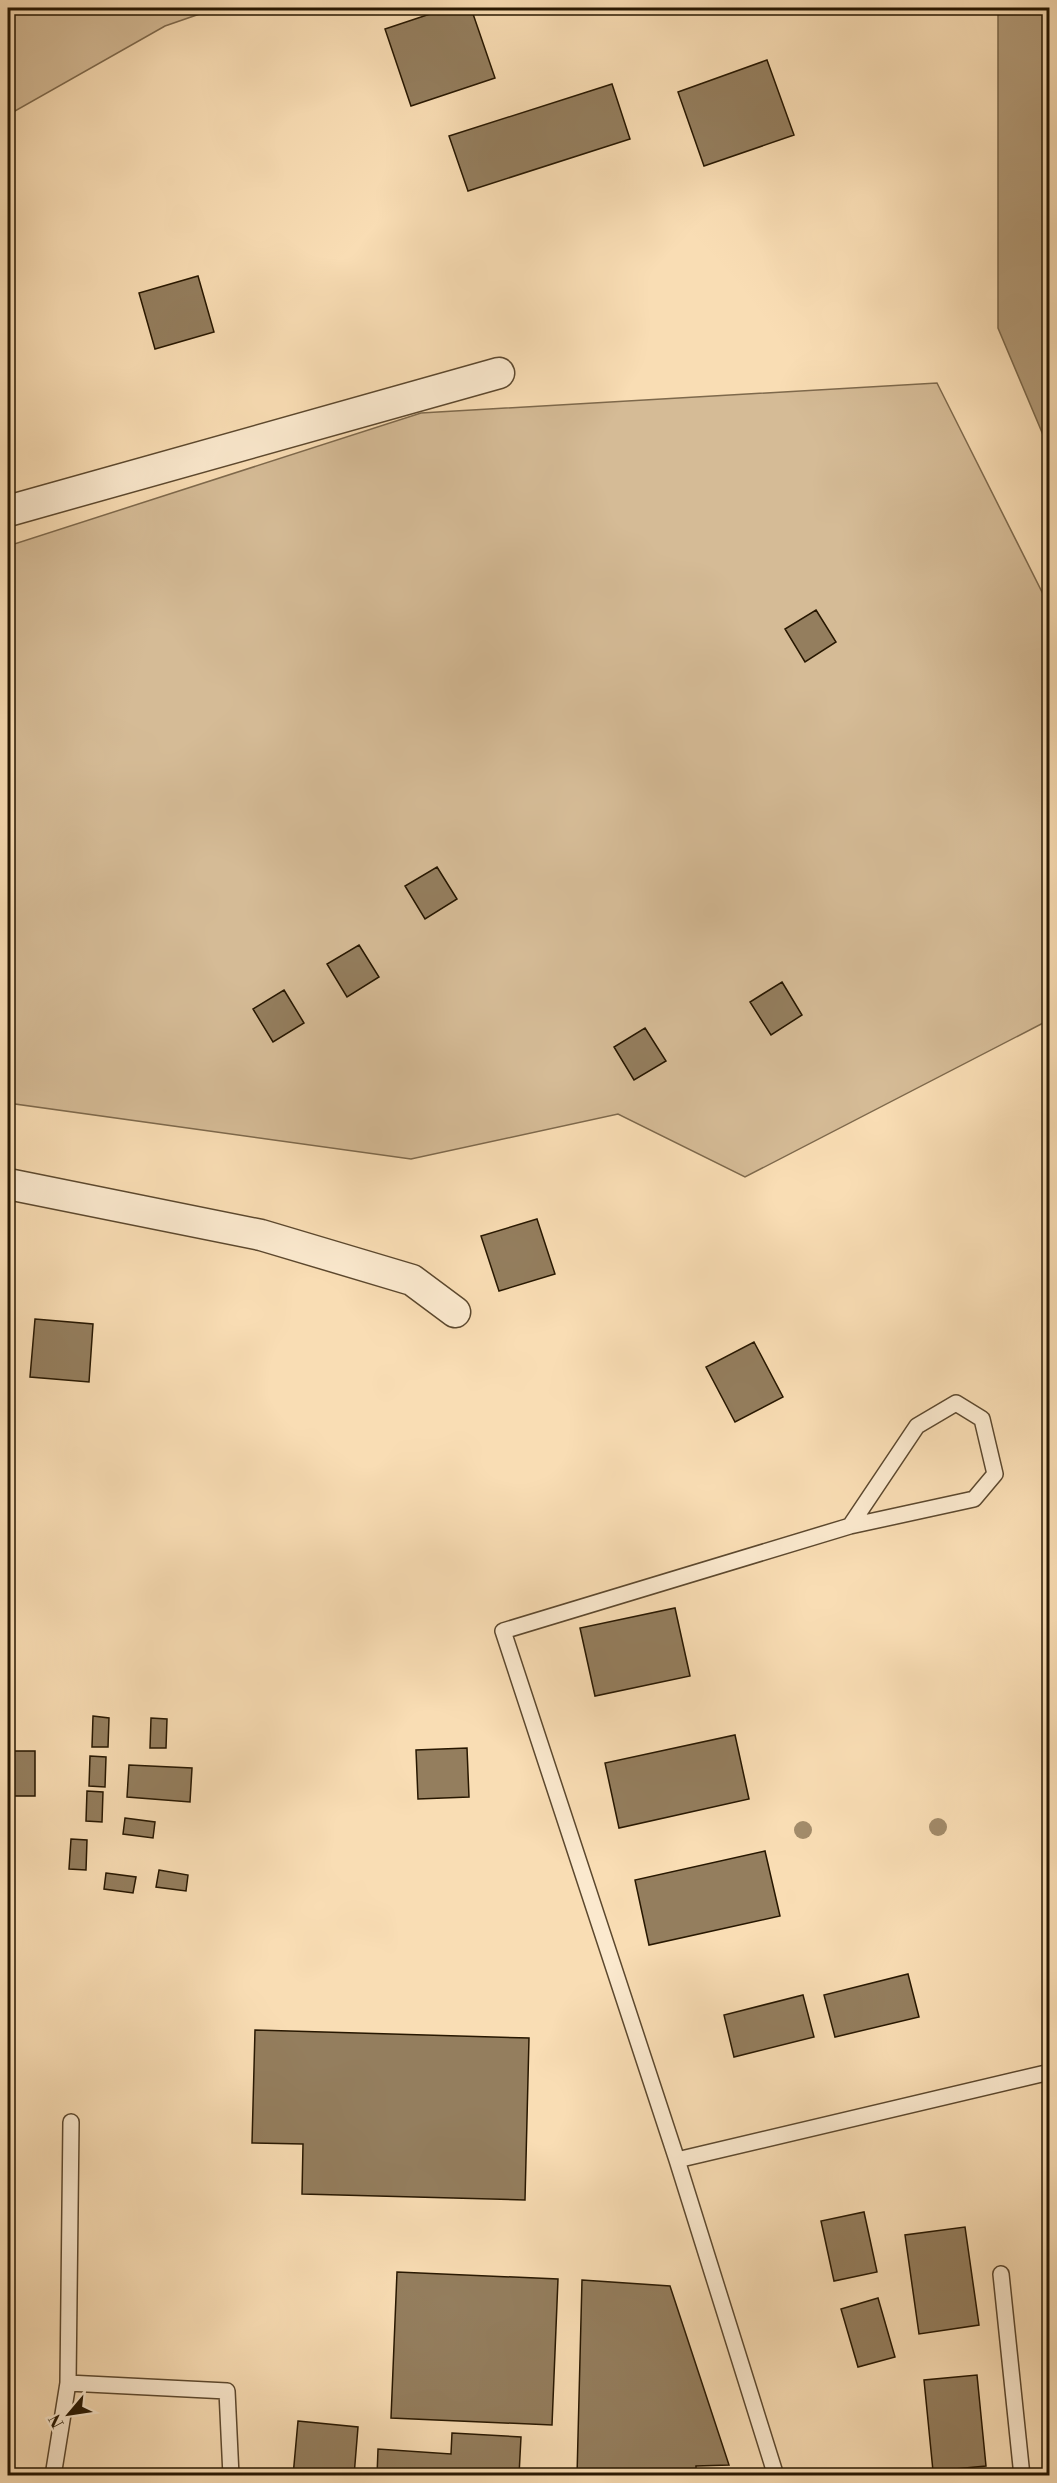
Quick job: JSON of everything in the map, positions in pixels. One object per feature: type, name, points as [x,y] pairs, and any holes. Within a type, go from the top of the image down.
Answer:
[{"type":"street","points":[[8,511],[499,373]]},
{"type":"street","points":[[8,1184],[261,1235],[412,1280],[455,1312]]},
{"type":"lane","points":[[776,2475],[677,2160],[503,1631],[850,1526],[974,1499],[995,1474],[982,1419],[956,1403],[917,1426],[850,1526]]},
{"type":"lane","points":[[677,2160],[1050,2072]]},
{"type":"lane","points":[[53,2475],[68,2383],[71,2122]]},
{"type":"lane","points":[[1001,2274],[1022,2475]]},
{"type":"lane","points":[[68,2383],[227,2391],[231,2475]]},
{"type":"shaded area","points":[[8,8],[217,8],[165,26],[8,115]]},
{"type":"shaded area","points":[[998,8],[1049,8],[1049,449],[998,328]]},
{"type":"shaded area","points":[[937,383],[1049,606],[1049,1020],[745,1177],[618,1114],[411,1159],[8,1103],[8,546],[421,413]]},
{"type":"building","points":[[448,8],[471,8],[495,78],[411,106],[385,29]]},
{"type":"building","points":[[767,60],[794,135],[704,166],[678,92]]},
{"type":"building","points":[[612,84],[630,139],[468,191],[449,136]]},
{"type":"building","points":[[198,276],[214,332],[155,349],[139,293]]},
{"type":"building","points":[[816,610],[836,642],[805,662],[785,629]]},
{"type":"building","points":[[437,867],[457,899],[425,919],[405,886]]},
{"type":"building","points":[[359,945],[379,977],[347,997],[327,964]]},
{"type":"building","points":[[782,982],[802,1015],[771,1035],[750,1002]]},
{"type":"building","points":[[284,990],[304,1023],[273,1042],[253,1009]]},
{"type":"building","points":[[645,1028],[666,1061],[634,1080],[614,1047]]},
{"type":"building","points":[[537,1219],[555,1274],[499,1291],[481,1236]]},
{"type":"building","points":[[35,1319],[93,1324],[89,1382],[30,1377]]},
{"type":"building","points":[[754,1342],[783,1397],[735,1422],[706,1367]]},
{"type":"building","points":[[675,1608],[690,1676],[595,1696],[580,1628]]},
{"type":"building","points":[[93,1716],[109,1718],[108,1747],[92,1747]]},
{"type":"building","points":[[151,1718],[167,1719],[166,1748],[150,1748]]},
{"type":"building","points":[[735,1735],[749,1799],[619,1828],[605,1763]]},
{"type":"building","points":[[467,1748],[469,1797],[418,1799],[416,1750]]},
{"type":"building","points":[[8,1751],[35,1751],[35,1796],[8,1796]]},
{"type":"building","points":[[90,1756],[106,1757],[105,1787],[89,1786]]},
{"type":"building","points":[[129,1765],[192,1768],[190,1802],[127,1797]]},
{"type":"building","points":[[87,1791],[103,1792],[102,1822],[86,1821]]},
{"type":"building","points":[[125,1818],[155,1822],[153,1838],[123,1834]]},
{"type":"building","points":[[71,1839],[87,1840],[86,1870],[69,1869]]},
{"type":"building","points":[[765,1851],[780,1916],[649,1945],[635,1880]]},
{"type":"building","points":[[159,1870],[188,1875],[186,1891],[156,1887]]},
{"type":"building","points":[[106,1873],[136,1877],[133,1893],[104,1889]]},
{"type":"building","points":[[908,1974],[919,2017],[835,2037],[824,1995]]},
{"type":"building","points":[[803,1995],[814,2037],[734,2057],[724,2015]]},
{"type":"building","points":[[255,2030],[529,2038],[525,2200],[302,2194],[303,2144],[252,2143]]},
{"type":"building","points":[[864,2212],[877,2272],[834,2281],[821,2221]]},
{"type":"building","points":[[965,2227],[979,2325],[919,2334],[905,2235]]},
{"type":"building","points":[[397,2272],[558,2279],[552,2425],[391,2418]]},
{"type":"building","points":[[582,2280],[670,2286],[729,2465],[696,2466],[696,2476],[577,2476]]},
{"type":"building","points":[[878,2298],[895,2357],[858,2367],[841,2309]]},
{"type":"building","points":[[977,2375],[986,2466],[933,2471],[924,2380]]},
{"type":"building","points":[[298,2421],[358,2427],[354,2476],[293,2476]]},
{"type":"building","points":[[452,2433],[521,2437],[519,2475],[458,2472],[457,2476],[377,2476],[378,2449],[451,2454]]}]
